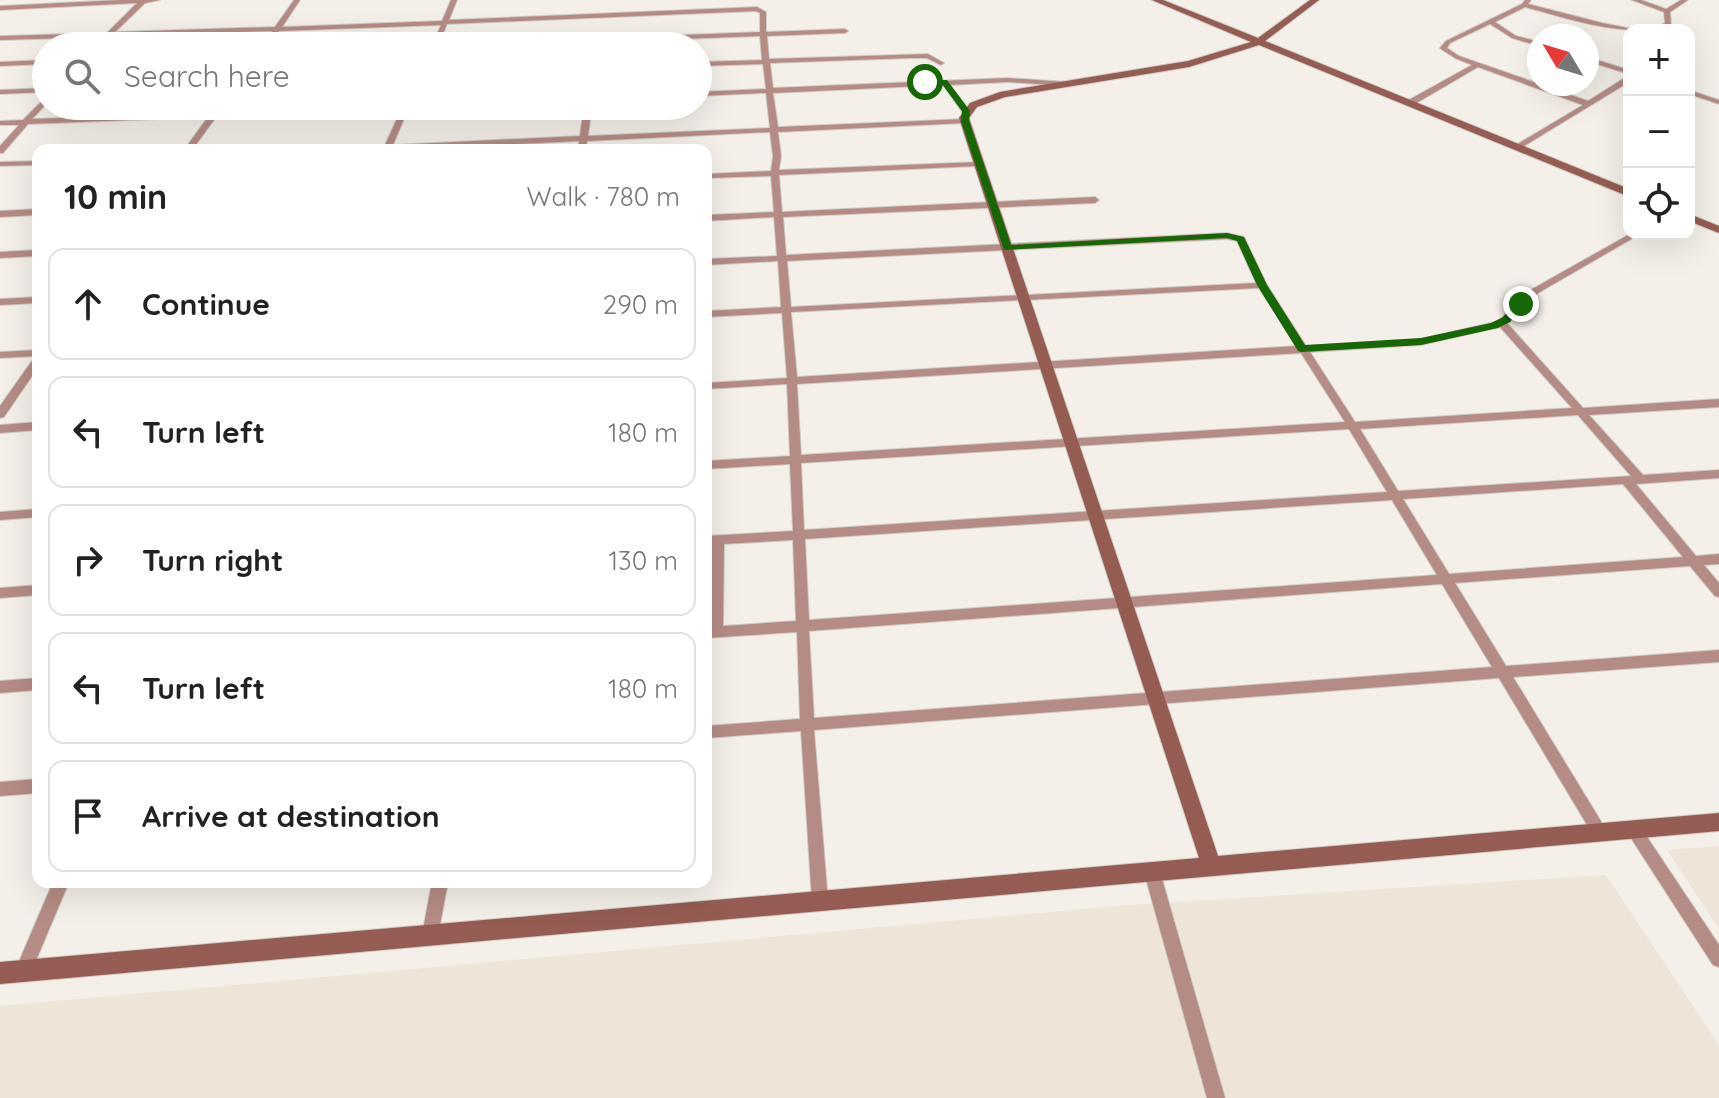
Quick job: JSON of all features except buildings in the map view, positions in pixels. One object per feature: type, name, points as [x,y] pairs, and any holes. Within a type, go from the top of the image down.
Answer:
[{"type":"street","points":[[0,8],[157,0]]},
{"type":"street","points":[[276,32],[297,0]]},
{"type":"street","points":[[441,32],[454,0]]},
{"type":"street","points":[[1156,0],[1623,190]]},
{"type":"street","points":[[486,144],[774,130],[965,116],[987,98],[1189,64],[1259,42],[1315,0]]},
{"type":"street","points":[[1635,0],[1667,11]]},
{"type":"street","points":[[1667,11],[1685,0]]},
{"type":"street","points":[[110,32],[143,1]]},
{"type":"street","points":[[1588,104],[1477,65],[1446,53],[1443,48],[1448,42],[1526,3],[1623,28]]},
{"type":"street","points":[[133,32],[757,9],[763,12],[792,381],[807,723],[820,901]]},
{"type":"street","points":[[1667,11],[1668,24]]},
{"type":"street","points":[[604,32],[609,16]]},
{"type":"street","points":[[1489,21],[1514,37],[1527,41]]},
{"type":"street","points":[[712,37],[845,31]]},
{"type":"street","points":[[0,38],[32,37]]},
{"type":"street","points":[[712,63],[928,56],[941,63]]},
{"type":"street","points":[[0,64],[32,63]]},
{"type":"street","points":[[1599,63],[1623,70]]},
{"type":"street","points":[[1410,103],[1477,65]]},
{"type":"street","points":[[712,94],[1008,80],[1065,84]]},
{"type":"street","points":[[944,82],[965,116],[1212,867]]},
{"type":"street","points":[[1519,147],[1623,83]]},
{"type":"street","points":[[0,92],[32,91]]},
{"type":"street","points":[[1695,94],[1719,102]]},
{"type":"street","points":[[0,151],[32,116]]},
{"type":"street","points":[[0,123],[59,120]]},
{"type":"street","points":[[192,144],[210,120]]},
{"type":"street","points":[[389,144],[399,120]]},
{"type":"street","points":[[583,144],[586,120]]},
{"type":"street","points":[[0,164],[32,163]]},
{"type":"street","points":[[712,176],[979,164]]},
{"type":"street","points":[[712,218],[1095,200]]},
{"type":"street","points":[[0,214],[32,212]]},
{"type":"street","points":[[1695,220],[1719,230]]},
{"type":"street","points":[[712,262],[1227,236],[1241,239],[1262,285],[1351,423],[1600,833]]},
{"type":"street","points":[[712,386],[1421,342],[1502,323],[1530,294],[1625,240]]},
{"type":"street","points":[[0,255],[32,253]]},
{"type":"street","points":[[712,314],[1262,285]]},
{"type":"street","points":[[0,302],[32,300]]},
{"type":"street","points":[[1502,323],[1641,480]]},
{"type":"street","points":[[0,355],[32,353]]},
{"type":"street","points":[[0,414],[32,369]]},
{"type":"street","points":[[712,465],[1351,423],[1719,403]]},
{"type":"street","points":[[0,429],[32,426]]},
{"type":"street","points":[[712,540],[1719,474]]},
{"type":"street","points":[[1627,481],[1719,592]]},
{"type":"street","points":[[0,516],[32,513]]},
{"type":"street","points":[[712,633],[1124,600],[1719,559]]},
{"type":"street","points":[[0,593],[32,590]]},
{"type":"street","points":[[712,731],[1719,656]]},
{"type":"street","points":[[0,687],[32,684]]},
{"type":"street","points":[[0,789],[32,786]]},
{"type":"street","points":[[0,973],[1719,822]]},
{"type":"street","points":[[1634,830],[1719,959]]},
{"type":"street","points":[[1152,872],[1216,1098]]},
{"type":"street","points":[[23,971],[58,888]]},
{"type":"street","points":[[430,935],[439,888]]},
{"type":"shaded area","points":[[1719,846],[1719,929],[1667,850]]},
{"type":"shaded area","points":[[1606,875],[1719,1045],[1719,1098],[0,1098],[0,1006],[1128,905]]},
{"type":"route","points":[[925,82],[944,82],[966,111],[964,118],[1007,248],[1227,236],[1241,239],[1262,285],[1301,349],[1421,342],[1502,323],[1521,304]]}]
